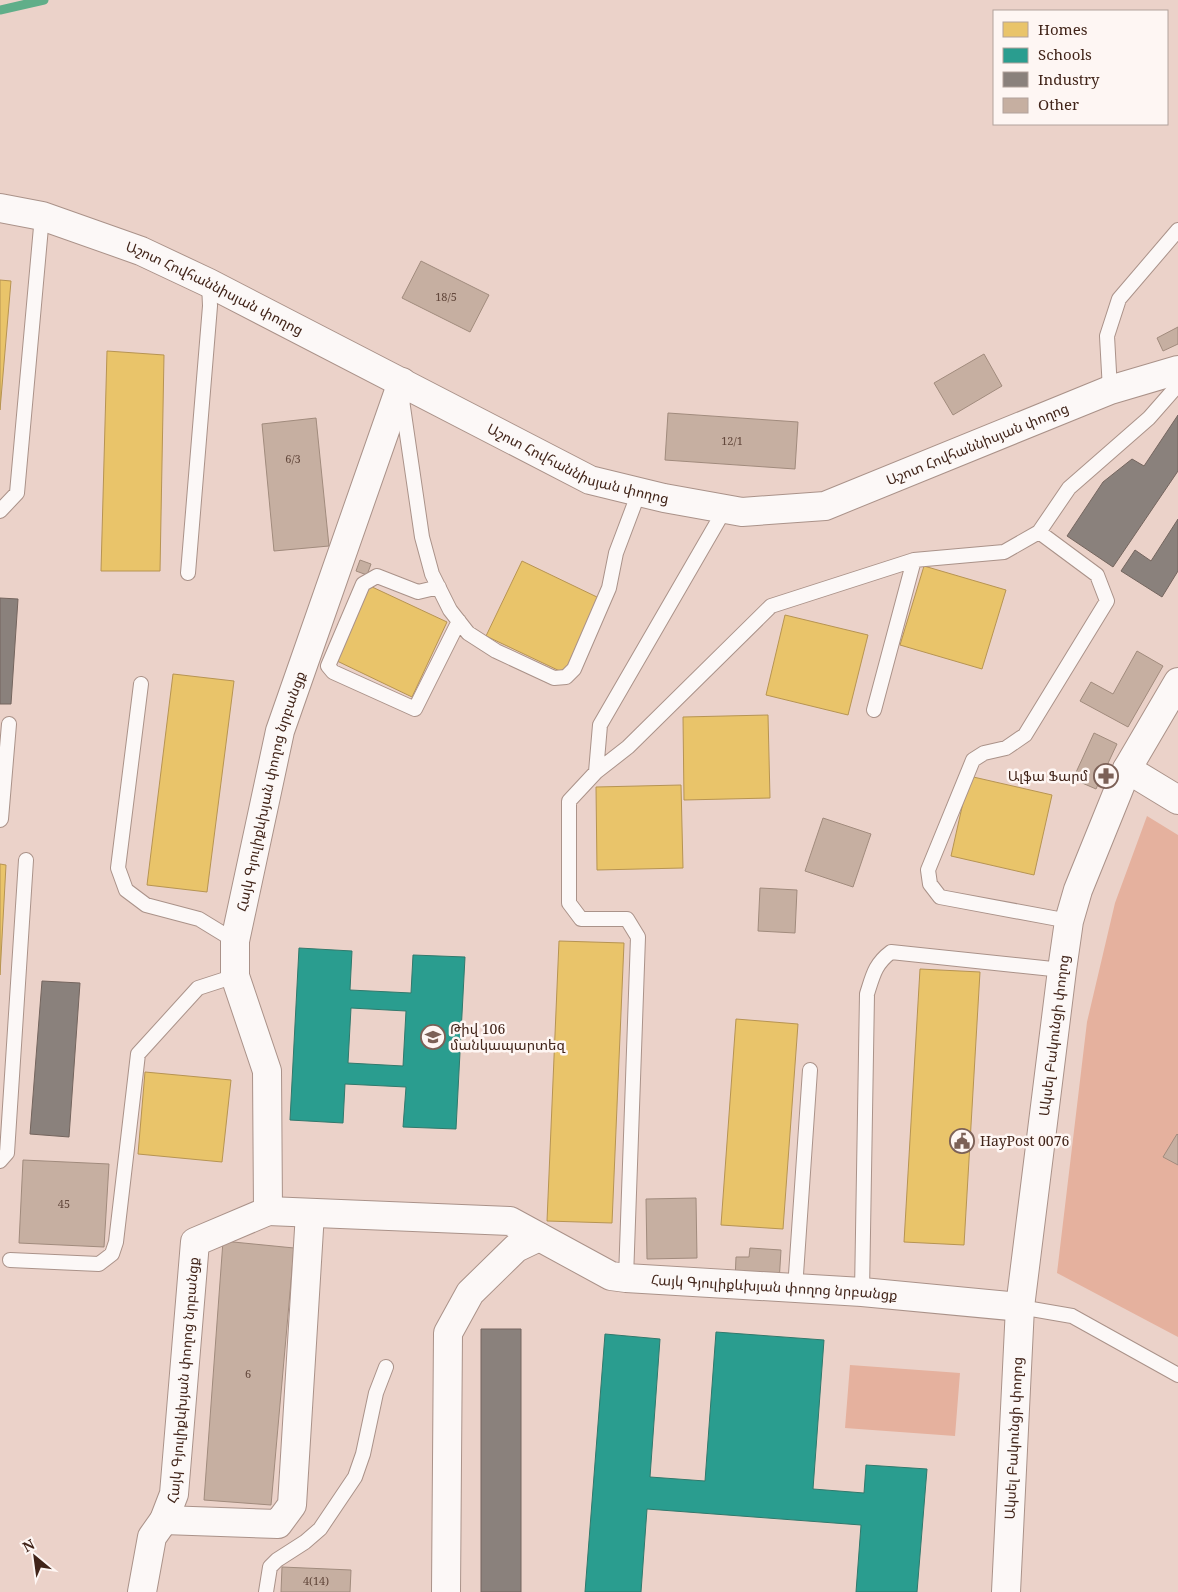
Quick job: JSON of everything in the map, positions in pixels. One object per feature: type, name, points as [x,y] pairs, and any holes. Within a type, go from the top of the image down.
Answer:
[{"type":"street","name":"Աշոտ Հովհաննիսյան փողոց","points":[[0,208],[42,216],[141,251],[209,283],[590,480],[639,492],[742,512],[825,506],[1110,390],[1178,370]]},
{"type":"street","name":"Հայկ Գյուլիքևխյան փողոց նրբանցք","points":[[268,1211],[267,1071],[235,976],[235,941],[280,731],[402,382]]},
{"type":"street","name":"Ակսել Բակունցի փողոց","points":[[1006,1592],[1020,1307],[1062,970],[1070,921],[1078,890],[1126,769],[1178,682]]},
{"type":"street","points":[[1126,769],[1178,800]]},
{"type":"street","name":"Հայկ Գյուլիքևխյան փողոց նրբանցք","points":[[142,1592],[152,1537],[164,1520],[174,1494],[195,1242],[268,1211],[510,1221],[611,1276],[626,1278],[862,1292],[1020,1307]]},
{"type":"street","points":[[164,1520],[278,1524],[292,1505],[310,1213]]},
{"type":"street","points":[[446,1592],[448,1333],[470,1293],[516,1248],[538,1237]]},
{"type":"lane","points":[[0,511],[17,493],[42,216]]},
{"type":"lane","points":[[1110,390],[1107,336],[1119,299],[1178,230]]},
{"type":"lane","points":[[188,573],[210,306],[209,283]]},
{"type":"lane","points":[[402,382],[402,400],[422,537],[432,574],[450,610],[468,633],[496,651],[554,678],[566,676],[574,669],[610,588],[616,553],[639,492]]},
{"type":"lane","points":[[626,1278],[638,937],[627,919],[581,920],[569,904],[570,801],[596,772],[628,747],[771,606],[914,560],[1004,552],[1039,532],[1069,488],[1149,418],[1178,385]]},
{"type":"lane","points":[[596,772],[600,725],[725,509]]},
{"type":"lane","points":[[1039,532],[1097,575],[1107,601],[1025,735],[1006,748],[984,753],[973,760],[928,870],[930,884],[940,897],[1070,921]]},
{"type":"lane","points":[[874,710],[914,560]]},
{"type":"lane","points":[[439,588],[418,592],[377,576],[363,584],[328,666],[333,672],[416,709],[459,621]]},
{"type":"lane","points":[[141,684],[118,868],[126,890],[146,905],[198,919],[235,941]]},
{"type":"lane","points":[[0,820],[9,724]]},
{"type":"lane","points":[[0,1161],[7,1153],[26,860]]},
{"type":"lane","points":[[862,1292],[867,994],[875,970],[882,959],[891,952],[1062,970]]},
{"type":"lane","points":[[10,1260],[98,1264],[112,1254],[116,1242],[138,1054],[198,988],[235,976]]},
{"type":"lane","points":[[795,1289],[810,1070]]},
{"type":"lane","points":[[1020,1307],[1072,1316],[1178,1374]]},
{"type":"lane","points":[[266,1592],[270,1567],[320,1529],[355,1477],[363,1454],[376,1393],[386,1367]]},
{"type":"shaded area","points":[[1147,816],[1178,835],[1178,1337],[1057,1273],[1087,1022],[1115,903]]},
{"type":"shaded area","points":[[850,1365],[960,1373],[955,1436],[845,1428]]},
{"type":"building: Homes","points":[[0,280],[11,281],[0,410]]},
{"type":"building: Homes","points":[[107,351],[164,355],[160,571],[101,571]]},
{"type":"building: Homes","points":[[522,561],[599,598],[564,673],[486,636]]},
{"type":"building: Homes","points":[[924,566],[1006,590],[982,669],[900,645]]},
{"type":"building: Homes","points":[[370,586],[447,622],[412,697],[335,660]]},
{"type":"building: Homes","points":[[785,615],[868,635],[848,715],[766,695]]},
{"type":"building: Homes","points":[[173,674],[234,681],[207,892],[147,885]]},
{"type":"building: Homes","points":[[768,715],[770,798],[684,800],[683,717]]},
{"type":"building: Homes","points":[[969,776],[1052,795],[1034,875],[951,856]]},
{"type":"building: Homes","points":[[681,785],[683,868],[597,870],[596,787]]},
{"type":"building: Homes","points":[[0,864],[6,865],[0,975]]},
{"type":"building: Homes","points":[[559,941],[624,943],[612,1223],[547,1221]]},
{"type":"building: Homes","points":[[920,969],[980,972],[964,1245],[904,1242]]},
{"type":"building: Homes","points":[[736,1019],[798,1024],[783,1229],[721,1225]]},
{"type":"building: Homes","points":[[145,1072],[231,1080],[222,1162],[138,1154]]},
{"type":"building: Schools","name":"Թիվ 106 մանկապարտեզ","points":[[299,948],[352,951],[350,990],[411,993],[413,955],[465,957],[456,1129],[403,1127],[406,1087],[345,1084],[343,1123],[290,1120]],"holes":[[[351,1008],[406,1011],[403,1066],[348,1063]]]},
{"type":"building: Schools","points":[[716,1332],[824,1340],[813,1489],[864,1493],[866,1465],[927,1469],[917,1592],[856,1592],[861,1525],[647,1509],[641,1592],[585,1592],[605,1334],[660,1339],[650,1477],[705,1481]]},
{"type":"building: Industry","points":[[1178,415],[1178,471],[1113,567],[1067,536],[1103,482],[1132,459],[1144,466]]},
{"type":"building: Industry","points":[[1178,519],[1178,571],[1162,597],[1121,571],[1135,550],[1151,561]]},
{"type":"building: Industry","points":[[0,598],[18,599],[11,704],[0,704]]},
{"type":"building: Industry","points":[[42,981],[80,983],[69,1137],[30,1134]]},
{"type":"building: Industry","points":[[481,1329],[521,1329],[521,1592],[481,1592]]},
{"type":"building: Other","points":[[421,261],[489,295],[470,332],[402,298]]},
{"type":"building: Other","points":[[1178,327],[1178,344],[1163,351],[1157,338]]},
{"type":"building: Other","points":[[984,354],[1002,386],[953,415],[934,383]]},
{"type":"building: Other","points":[[668,413],[798,422],[795,469],[665,460]]},
{"type":"building: Other","points":[[316,418],[329,546],[274,551],[262,424]]},
{"type":"building: Other","points":[[360,560],[371,564],[367,575],[356,571]]},
{"type":"building: Other","points":[[1137,651],[1163,666],[1128,727],[1080,701],[1091,682],[1113,694]]},
{"type":"building: Other","points":[[1094,733],[1117,744],[1096,789],[1073,779]]},
{"type":"building: Other","points":[[823,818],[871,834],[853,887],[805,871]]},
{"type":"building: Other","points":[[760,888],[797,890],[795,933],[758,931]]},
{"type":"building: Other","points":[[1178,1135],[1178,1165],[1163,1157]]},
{"type":"building: Other","points":[[23,1160],[109,1164],[104,1247],[19,1243]]},
{"type":"building: Other","points":[[696,1198],[697,1258],[647,1259],[646,1199]]},
{"type":"building: Other","points":[[223,1241],[294,1248],[271,1505],[204,1500]]},
{"type":"building: Other","points":[[750,1248],[781,1250],[779,1283],[735,1281],[736,1257],[749,1257]]},
{"type":"building: Other","points":[[282,1567],[351,1570],[350,1592],[281,1592]]},
{"type":"waterway","points":[[0,10],[44,0]]},
{"type":"place","name":"Ալֆա Ֆարմ","points":[[1106,776]]},
{"type":"place","name":"Թիվ 106 մանկապարտեզ","points":[[433,1037]]},
{"type":"place","name":"HayPost 0076","points":[[962,1141]]}]
